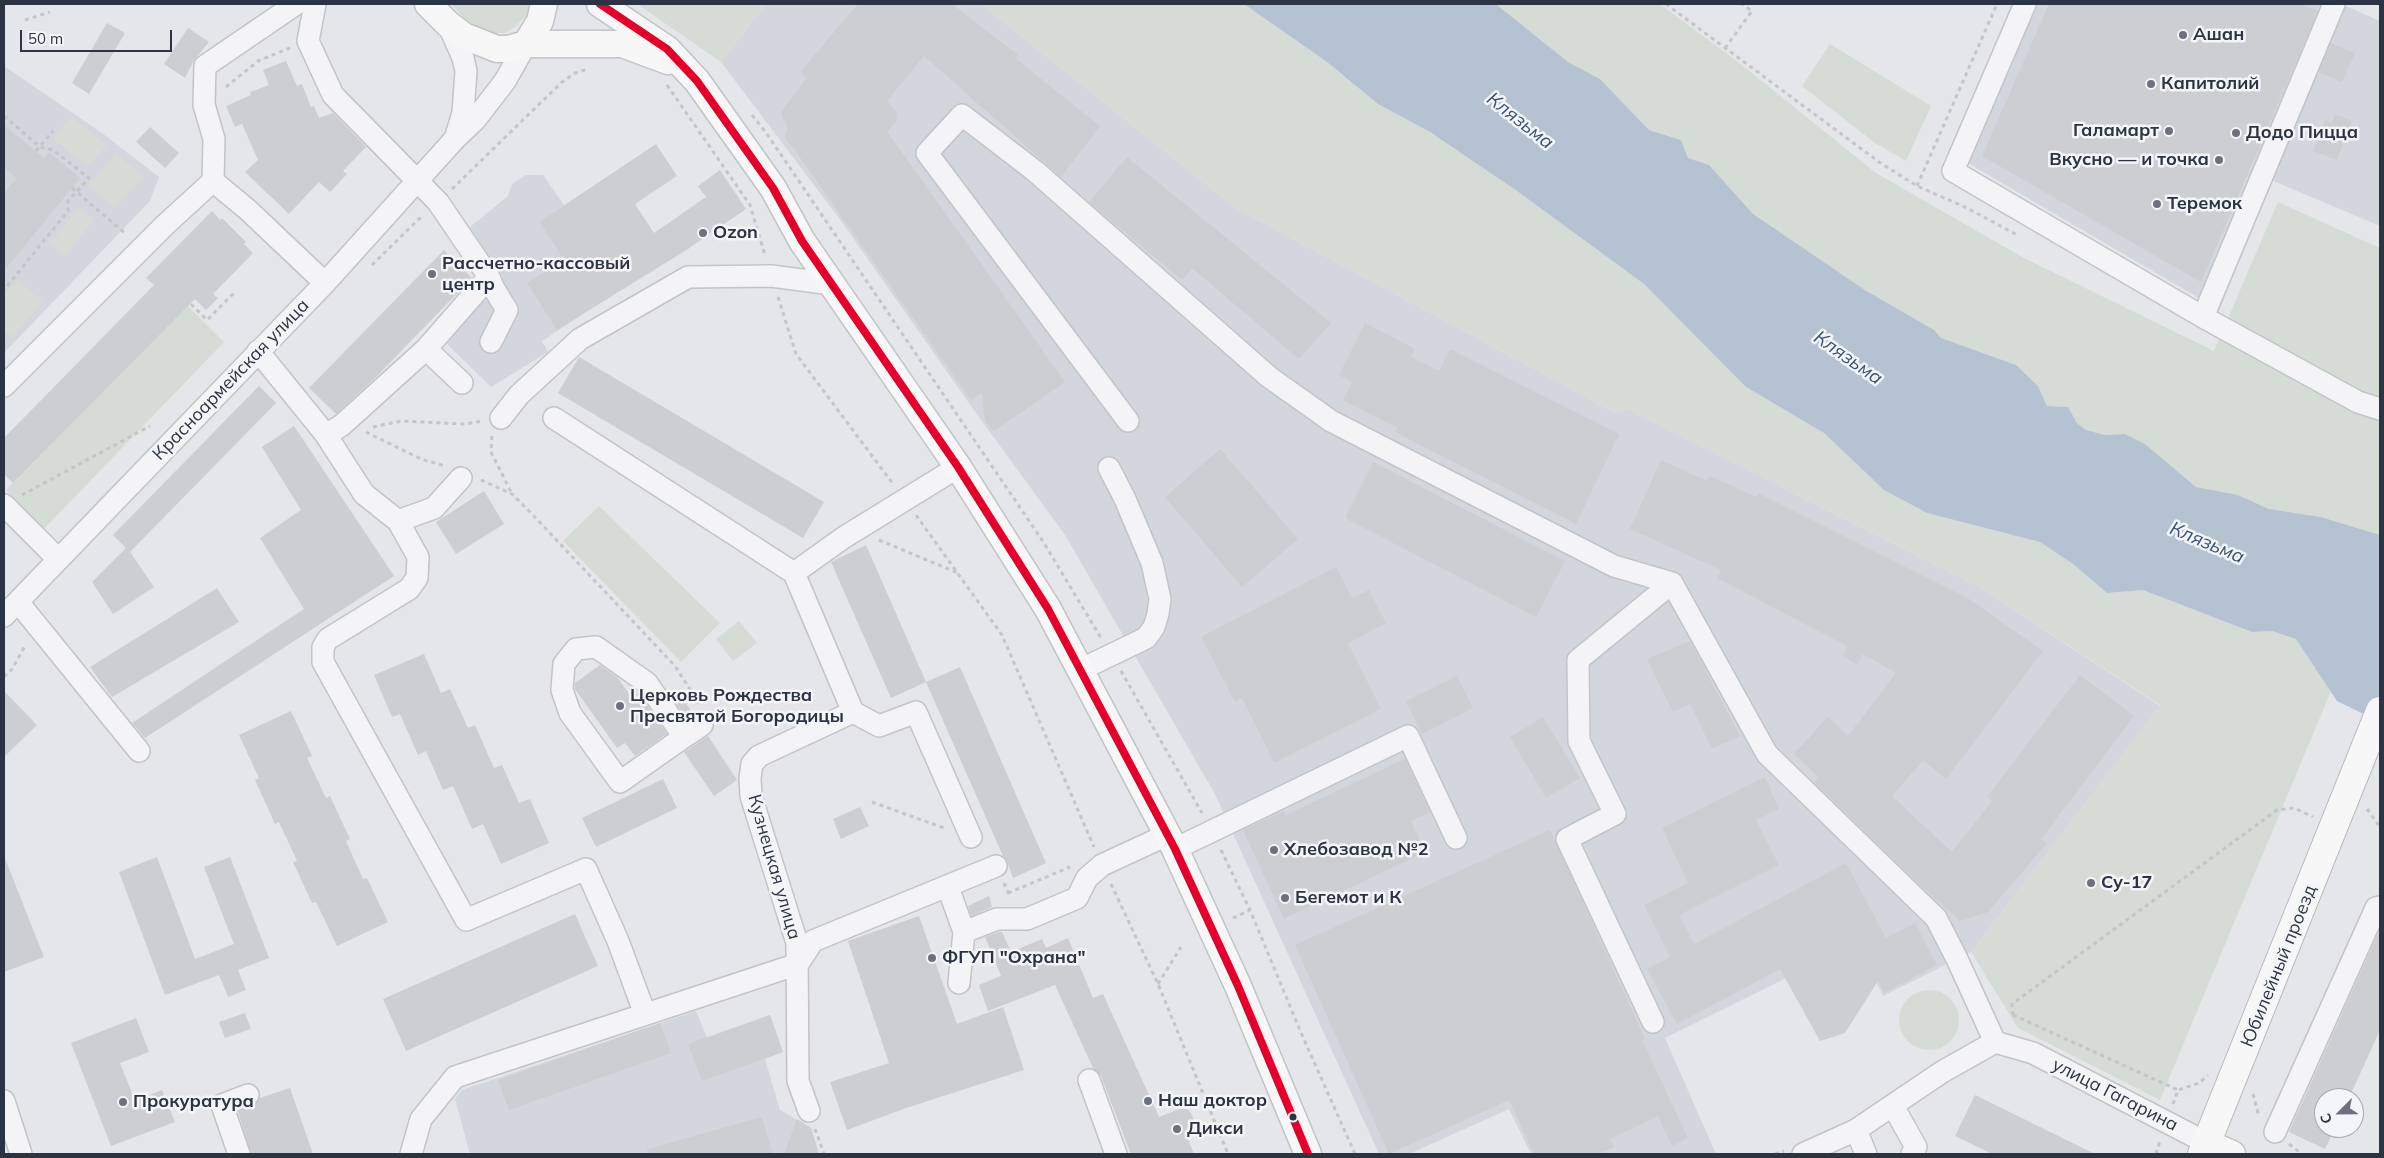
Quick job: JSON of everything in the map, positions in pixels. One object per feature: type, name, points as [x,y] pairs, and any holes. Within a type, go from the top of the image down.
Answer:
[{"type":"highway","name":"Юбилейный проезд","points":[[2204,1148],[2233,1081],[2380,711]]},
{"type":"main road","points":[[428,4],[448,24],[474,41],[491,47],[508,49],[526,44],[622,44],[672,73],[697,81],[773,188],[802,241],[958,467],[1048,609],[1171,842],[1238,986],[1308,1154]]},
{"type":"main road","points":[[526,44],[540,21],[544,4]]},
{"type":"main road","points":[[600,4],[667,49],[672,73]]},
{"type":"main road","name":"улица Гагарина","points":[[2204,1148],[2232,1154]]},
{"type":"street","points":[[4,386],[142,248],[213,181],[214,139],[204,105],[205,66],[296,4]]},
{"type":"street","points":[[315,4],[308,41],[333,95],[438,202],[489,277],[493,288],[508,310],[491,342]]},
{"type":"street","points":[[2025,4],[1953,171],[2203,317],[2358,402],[2380,409]]},
{"type":"street","points":[[2203,317],[2334,4]]},
{"type":"street","points":[[448,24],[463,58],[466,71],[463,113],[454,140]]},
{"type":"street","name":"Красноармейская улица","points":[[11,609],[325,283],[418,181],[490,102],[526,44]]},
{"type":"street","points":[[1128,421],[927,153],[962,115],[1035,171],[1270,377],[1331,421],[1614,566],[1672,583],[1767,754],[1936,918],[1995,1042],[1942,1072],[1856,1130],[1803,1154]]},
{"type":"street","points":[[213,181],[248,210],[325,283]]},
{"type":"street","points":[[501,418],[520,396],[580,339],[688,277],[771,276],[832,284]]},
{"type":"street","points":[[326,435],[342,425],[426,349],[489,277]]},
{"type":"street","points":[[426,349],[462,383]]},
{"type":"street","points":[[258,351],[326,435],[364,494],[398,521],[418,558],[417,578],[409,589],[328,639],[323,647],[323,662],[466,920],[586,869],[618,941],[645,1014]]},
{"type":"street","points":[[554,418],[794,573],[853,712],[879,726],[916,712],[971,837]]},
{"type":"street","points":[[794,573],[843,538],[958,467]]},
{"type":"street","points":[[1080,670],[1146,638],[1154,626],[1159,606],[1158,582],[1152,563],[1125,499],[1109,468]]},
{"type":"street","points":[[398,521],[434,508],[463,475]]},
{"type":"street","points":[[4,505],[58,559]]},
{"type":"street","points":[[1653,1022],[1567,839],[1616,814],[1579,741],[1578,660],[1672,583]]},
{"type":"street","points":[[11,609],[139,751]]},
{"type":"street","points":[[684,738],[648,683],[596,647],[576,649],[564,664],[562,690],[570,713],[620,782],[684,738],[701,715]]},
{"type":"street","name":"Кузнецкая улица","points":[[809,1112],[798,1082],[797,943],[751,796],[752,764],[759,756],[853,712]]},
{"type":"street","points":[[964,932],[997,919],[1027,919],[1078,898],[1087,878],[1102,865],[1171,842],[1408,736],[1456,838]]},
{"type":"street","points":[[411,1154],[421,1119],[455,1077],[798,964],[813,941],[996,866]]},
{"type":"street","points":[[948,887],[964,932],[959,983]]},
{"type":"street","points":[[2275,1132],[2376,908],[2380,907]]},
{"type":"street","name":"улица Гагарина","points":[[1995,1042],[2033,1053],[2166,1122],[2204,1148]]},
{"type":"street","points":[[1089,1080],[1116,1154]]},
{"type":"street","points":[[239,1154],[222,1105],[248,1095]]},
{"type":"street","points":[[4,1101],[21,1154]]},
{"type":"street","points":[[1893,1106],[1919,1152]]},
{"type":"street","points":[[1856,1130],[1866,1154]]},
{"type":"path","points":[[1666,4],[1879,162],[1917,186],[1967,208]]},
{"type":"path","points":[[1725,48],[1752,11],[1742,4]]},
{"type":"path","points":[[1917,186],[1997,4]]},
{"type":"path","points":[[25,20],[50,12]]},
{"type":"path","points":[[204,105],[258,60],[308,41]]},
{"type":"path","points":[[474,169],[562,82],[575,73],[592,68]]},
{"type":"path","points":[[672,73],[750,204],[796,354],[905,499],[1002,635],[1102,865],[1158,984],[1228,1154]]},
{"type":"path","points":[[4,116],[40,146],[53,150],[89,178],[68,201],[68,211],[4,290]]},
{"type":"path","points":[[36,152],[53,131]]},
{"type":"path","points":[[72,188],[142,248]]},
{"type":"path","points":[[191,304],[207,320],[234,293]]},
{"type":"path","points":[[501,418],[465,424],[401,421],[360,429],[422,459],[512,494]]},
{"type":"path","points":[[501,418],[492,432],[490,452],[512,494],[674,666],[701,715]]},
{"type":"path","points":[[4,505],[150,426]]},
{"type":"path","points":[[843,538],[879,540],[958,574]]},
{"type":"path","points":[[872,802],[971,837]]},
{"type":"path","points":[[2365,806],[2380,827]]},
{"type":"path","points":[[2233,1081],[2211,1072],[2199,1083],[2178,1090],[2013,1014],[2012,1004],[2278,810],[2294,808],[2314,818]]},
{"type":"path","points":[[1008,893],[1071,866]]},
{"type":"path","points":[[1230,920],[1250,910]]},
{"type":"path","points":[[1158,984],[1181,947]]},
{"type":"path","points":[[2156,1154],[2178,1090]]},
{"type":"path","points":[[809,1112],[824,1154]]},
{"type":"shaded area","points":[[451,4],[533,4],[530,11],[515,27],[505,33],[494,33],[482,30],[466,20]]},
{"type":"shaded area","points":[[637,4],[766,4],[721,62]]},
{"type":"shaded area","points":[[766,4],[981,4],[1234,207],[1614,412],[1627,409],[1976,585],[2160,706],[1971,952],[1883,996],[1857,943],[1665,1038],[1716,1154],[1531,1154],[1509,1109],[1409,1154],[1379,1154],[1215,794],[1065,535],[976,413],[839,218],[721,62]]},
{"type":"shaded area","points":[[981,4],[1244,4],[1327,62],[1378,104],[1430,132],[1517,191],[1644,284],[1746,387],[1824,433],[1884,490],[1927,513],[2040,542],[2073,564],[2107,593],[2143,590],[2252,632],[2272,631],[2296,639],[2331,691],[2160,1100],[2018,1028],[1971,952],[2160,705],[1976,585],[1627,409],[1614,412],[1234,207]]},
{"type":"shaded area","points":[[1496,4],[1660,4],[1742,65],[1876,173],[2022,257],[2214,351],[2278,202],[2380,248],[2380,535],[2321,517],[2269,509],[2238,495],[2196,487],[2145,444],[2125,434],[2105,435],[2086,430],[2077,423],[2068,407],[2047,406],[2038,386],[2016,365],[1941,338],[1934,330],[1865,290],[1753,214],[1709,166],[1688,158],[1681,140],[1649,130],[1600,79],[1568,62]]},
{"type":"shaded area","name":"Капитолий","points":[[2036,4],[2341,4],[2380,21],[2380,226],[2252,172],[2199,298],[1966,162]]},
{"type":"shaded area","points":[[1830,44],[1931,106],[1906,161],[1875,143],[1802,86]]},
{"type":"shaded area","points":[[4,66],[102,133],[159,177],[150,201],[4,353]]},
{"type":"shaded area","points":[[71,117],[107,145],[88,166],[53,139]]},
{"type":"shaded area","points":[[116,154],[144,176],[115,208],[88,185]]},
{"type":"shaded area","points":[[526,175],[543,175],[564,205],[539,222],[576,278],[580,295],[589,310],[542,341],[548,352],[491,387],[444,341],[503,277],[470,227],[508,196],[512,184]]},
{"type":"shaded area","points":[[79,207],[94,220],[65,256],[50,243]]},
{"type":"shaded area","points":[[16,280],[43,301],[13,337],[4,330],[4,295]]},
{"type":"shaded area","points":[[188,306],[224,342],[43,530],[6,490]]},
{"type":"shaded area","points":[[599,506],[720,623],[681,662],[563,541]]},
{"type":"shaded area","points":[[739,621],[757,643],[733,661],[716,639]]},
{"type":"shaded area","points":[[1929,990],[1946,995],[1954,1003],[1959,1020],[1954,1037],[1946,1045],[1929,1050],[1912,1045],[1904,1037],[1899,1020],[1904,1003],[1912,995]]},
{"type":"shaded area","points":[[696,1011],[707,1038],[770,1015],[783,1052],[765,1059],[780,1110],[811,1128],[819,1154],[470,1154],[455,1099],[462,1090]]},
{"type":"water","name":"Клязьма","points":[[1244,4],[1496,4],[1568,62],[1600,79],[1649,130],[1681,140],[1688,158],[1709,165],[1753,214],[1865,290],[1934,330],[1941,338],[2016,365],[2038,386],[2047,406],[2068,407],[2077,423],[2086,430],[2105,435],[2125,434],[2145,444],[2196,487],[2238,495],[2269,509],[2321,517],[2380,535],[2380,722],[2337,701],[2296,639],[2272,631],[2252,632],[2143,590],[2107,593],[2073,564],[2040,542],[1927,513],[1884,490],[1824,433],[1746,387],[1644,284],[1517,191],[1430,132],[1378,104],[1327,62]]},
{"type":"building","points":[[858,4],[952,4],[1018,55],[1015,58],[1100,126],[1061,177],[924,56],[887,101],[896,112],[897,117],[896,122],[887,131],[1065,382],[994,431],[985,421],[982,393],[971,400],[786,140],[785,135],[788,130],[781,112],[806,79],[801,71]]},
{"type":"building","name":"Капитолий","points":[[2049,4],[2302,4],[2318,11],[2201,282],[1982,156]]},
{"type":"building","points":[[107,23],[125,33],[89,94],[72,83]]},
{"type":"building","points":[[188,28],[209,42],[194,60],[185,78],[164,64]]},
{"type":"building","points":[[2331,43],[2355,53],[2342,82],[2319,72]]},
{"type":"building","points":[[286,61],[297,86],[302,84],[311,107],[314,106],[319,118],[333,113],[366,147],[343,171],[347,174],[330,192],[319,182],[289,214],[245,172],[258,160],[242,124],[235,127],[226,106],[251,95],[250,92],[269,85],[263,70]]},
{"type":"building","points":[[2335,114],[2352,121],[2337,160],[2313,151],[2325,120],[2332,123]]},
{"type":"building","points":[[4,125],[44,158],[49,152],[80,178],[4,271],[4,193],[17,178],[4,167]]},
{"type":"building","points":[[150,127],[179,153],[165,168],[136,142]]},
{"type":"building","points":[[656,144],[677,176],[635,204],[654,233],[706,197],[698,186],[720,170],[746,209],[688,249],[557,330],[527,283],[564,260],[539,222]]},
{"type":"building","points":[[1127,157],[1331,323],[1299,359],[1192,268],[1182,280],[1089,202]]},
{"type":"building","points":[[212,211],[220,220],[222,218],[246,242],[244,244],[253,253],[213,294],[218,298],[206,310],[195,299],[13,483],[4,474],[4,438],[154,285],[146,278]]},
{"type":"building","points":[[444,250],[472,278],[373,380],[336,414],[309,388]]},
{"type":"building","points":[[1365,323],[1415,349],[1411,357],[1439,371],[1450,349],[1619,434],[1576,524],[1395,432],[1398,428],[1343,400],[1352,382],[1339,375]]},
{"type":"building","points":[[579,357],[824,502],[803,538],[558,393]]},
{"type":"building","points":[[259,386],[276,403],[130,552],[154,587],[113,614],[92,582],[126,548],[113,535]]},
{"type":"building","points":[[294,426],[394,576],[145,738],[132,723],[304,609],[260,538],[301,510],[262,447]]},
{"type":"building","points":[[1220,449],[1298,539],[1242,587],[1165,497]]},
{"type":"building","points":[[1661,460],[1707,481],[1710,476],[1756,497],[1758,493],[1969,599],[2043,651],[1946,779],[1923,760],[1892,796],[1952,852],[1992,801],[1987,797],[2080,675],[2134,716],[2041,839],[2047,843],[1988,912],[1960,921],[1814,782],[1819,777],[1794,754],[1828,717],[1848,736],[1896,673],[1863,654],[1857,665],[1843,656],[1847,646],[1717,578],[1721,570],[1630,529]]},
{"type":"building","points":[[1373,462],[1565,561],[1536,617],[1345,518]]},
{"type":"building","points":[[484,491],[504,524],[456,554],[436,522]]},
{"type":"building","points":[[866,545],[926,682],[891,698],[831,562]]},
{"type":"building","points":[[1336,567],[1352,598],[1369,590],[1386,623],[1348,643],[1381,709],[1274,763],[1242,698],[1235,702],[1201,637]]},
{"type":"building","points":[[217,588],[239,622],[112,697],[90,667]]},
{"type":"building","points":[[1690,641],[1740,736],[1712,749],[1690,704],[1673,712],[1647,659]]},
{"type":"building","points":[[424,654],[441,693],[450,689],[468,728],[475,725],[494,768],[502,765],[519,803],[530,799],[549,843],[501,864],[483,824],[472,829],[453,786],[443,790],[426,751],[418,755],[400,714],[392,717],[374,675]]},
{"type":"building","name":"Церковь Рождества Пресвятой Богородицы","points":[[600,665],[617,677],[630,695],[636,691],[638,692],[667,734],[635,756],[625,743],[617,748],[575,689],[575,683]]},
{"type":"building","points":[[960,667],[1046,863],[1013,878],[926,682]]},
{"type":"building","points":[[1457,676],[1473,708],[1422,734],[1406,701]]},
{"type":"building","points":[[4,691],[37,725],[4,757]]},
{"type":"building","points":[[678,692],[694,715],[687,720],[672,697]]},
{"type":"building","points":[[291,711],[312,756],[307,758],[326,798],[330,796],[350,839],[346,841],[363,879],[367,878],[388,922],[337,946],[316,902],[312,903],[293,862],[297,861],[279,822],[275,824],[255,780],[259,778],[239,735]]},
{"type":"building","points":[[1543,717],[1580,778],[1546,798],[1510,737]]},
{"type":"building","points":[[708,736],[737,780],[714,796],[684,752]]},
{"type":"building","points":[[1405,759],[1430,812],[1411,821],[1425,852],[1284,919],[1243,830],[1284,811],[1286,815]]},
{"type":"building","points":[[1765,777],[1779,809],[1756,820],[1779,865],[1679,915],[1694,944],[1846,863],[1886,938],[1915,923],[1937,965],[1884,993],[1878,981],[1845,1033],[1820,1041],[1780,969],[1677,1024],[1647,969],[1670,957],[1644,905],[1688,883],[1662,828]]},
{"type":"building","points":[[663,779],[677,808],[596,847],[582,818]]},
{"type":"building","points":[[860,807],[869,826],[841,839],[833,819]]},
{"type":"building","points":[[1550,830],[1645,1039],[1642,1040],[1688,1138],[1672,1146],[1658,1116],[1610,1139],[1614,1147],[1598,1154],[1534,1154],[1509,1100],[1389,1154],[1295,945]]},
{"type":"building","points":[[4,856],[44,957],[4,972]]},
{"type":"building","points":[[157,857],[195,959],[234,944],[204,867],[230,857],[269,958],[238,970],[246,990],[228,997],[219,975],[165,995],[119,872]]},
{"type":"building","points":[[989,896],[992,907],[971,916],[968,906]]},
{"type":"building","points":[[575,914],[598,966],[406,1051],[383,999]]},
{"type":"building","points":[[919,916],[957,1024],[1003,1007],[1024,1070],[906,1108],[847,1130],[830,1082],[889,1063],[848,941]]},
{"type":"building","points":[[2380,929],[2380,1030],[2354,1088],[2314,1088],[2314,1138],[2330,1138],[2325,1149],[2289,1132]]},
{"type":"building","points":[[1002,932],[1011,952],[1042,939],[1046,948],[1068,938],[1093,998],[1103,994],[1159,1117],[1182,1108],[1189,1110],[1192,1115],[1194,1121],[1192,1127],[1185,1132],[1194,1154],[1131,1154],[1101,1076],[1093,1068],[1055,985],[988,1011],[979,985],[1001,976],[985,937]]},
{"type":"building","points":[[245,1013],[251,1029],[225,1038],[219,1022]]},
{"type":"building","points":[[770,1015],[783,1052],[702,1081],[688,1044]]},
{"type":"building","name":"Прокуратура","points":[[136,1018],[149,1052],[120,1063],[135,1101],[162,1090],[175,1122],[111,1146],[71,1043]]},
{"type":"building","points":[[660,1023],[671,1053],[509,1110],[498,1080]]},
{"type":"building","points":[[290,1088],[313,1154],[251,1154],[238,1112],[253,1106],[260,1098]]},
{"type":"building","points":[[1975,1095],[2095,1154],[1992,1154],[1955,1136]]},
{"type":"building","points":[[762,1117],[773,1154],[648,1154],[647,1149]]},
{"type":"building","points":[[797,1119],[811,1128],[819,1154],[784,1154]]},
{"type":"transit line","points":[[600,4],[667,49],[697,81],[773,188],[802,241],[958,467],[1048,609],[1175,849],[1238,986],[1308,1154]]},
{"type":"place","name":"Ашан","points":[[2183,35]]},
{"type":"place","name":"Капитолий","points":[[2151,84]]},
{"type":"place","name":"Галамарт","points":[[2169,131]]},
{"type":"place","name":"Додо Пицца","points":[[2236,133]]},
{"type":"place","name":"Вкусно — и точка","points":[[2219,160]]},
{"type":"place","name":"Теремок","points":[[2157,204]]},
{"type":"place","name":"Ozon","points":[[703,233]]},
{"type":"place","name":"Рассчетно-кассовый центр","points":[[432,274]]},
{"type":"place","name":"Церковь Рождества Пресвятой Богородицы","points":[[620,706]]},
{"type":"place","name":"Хлебозавод №2","points":[[1274,850]]},
{"type":"place","name":"Су-17","points":[[2091,883]]},
{"type":"place","name":"Бегемот и К","points":[[1285,898]]},
{"type":"place","name":"ФГУП \"Охрана\"","points":[[932,958]]},
{"type":"place","name":"Наш доктор","points":[[1148,1101]]},
{"type":"place","name":"Прокуратура","points":[[123,1102]]},
{"type":"place","name":"Дикси","points":[[1177,1129]]}]
